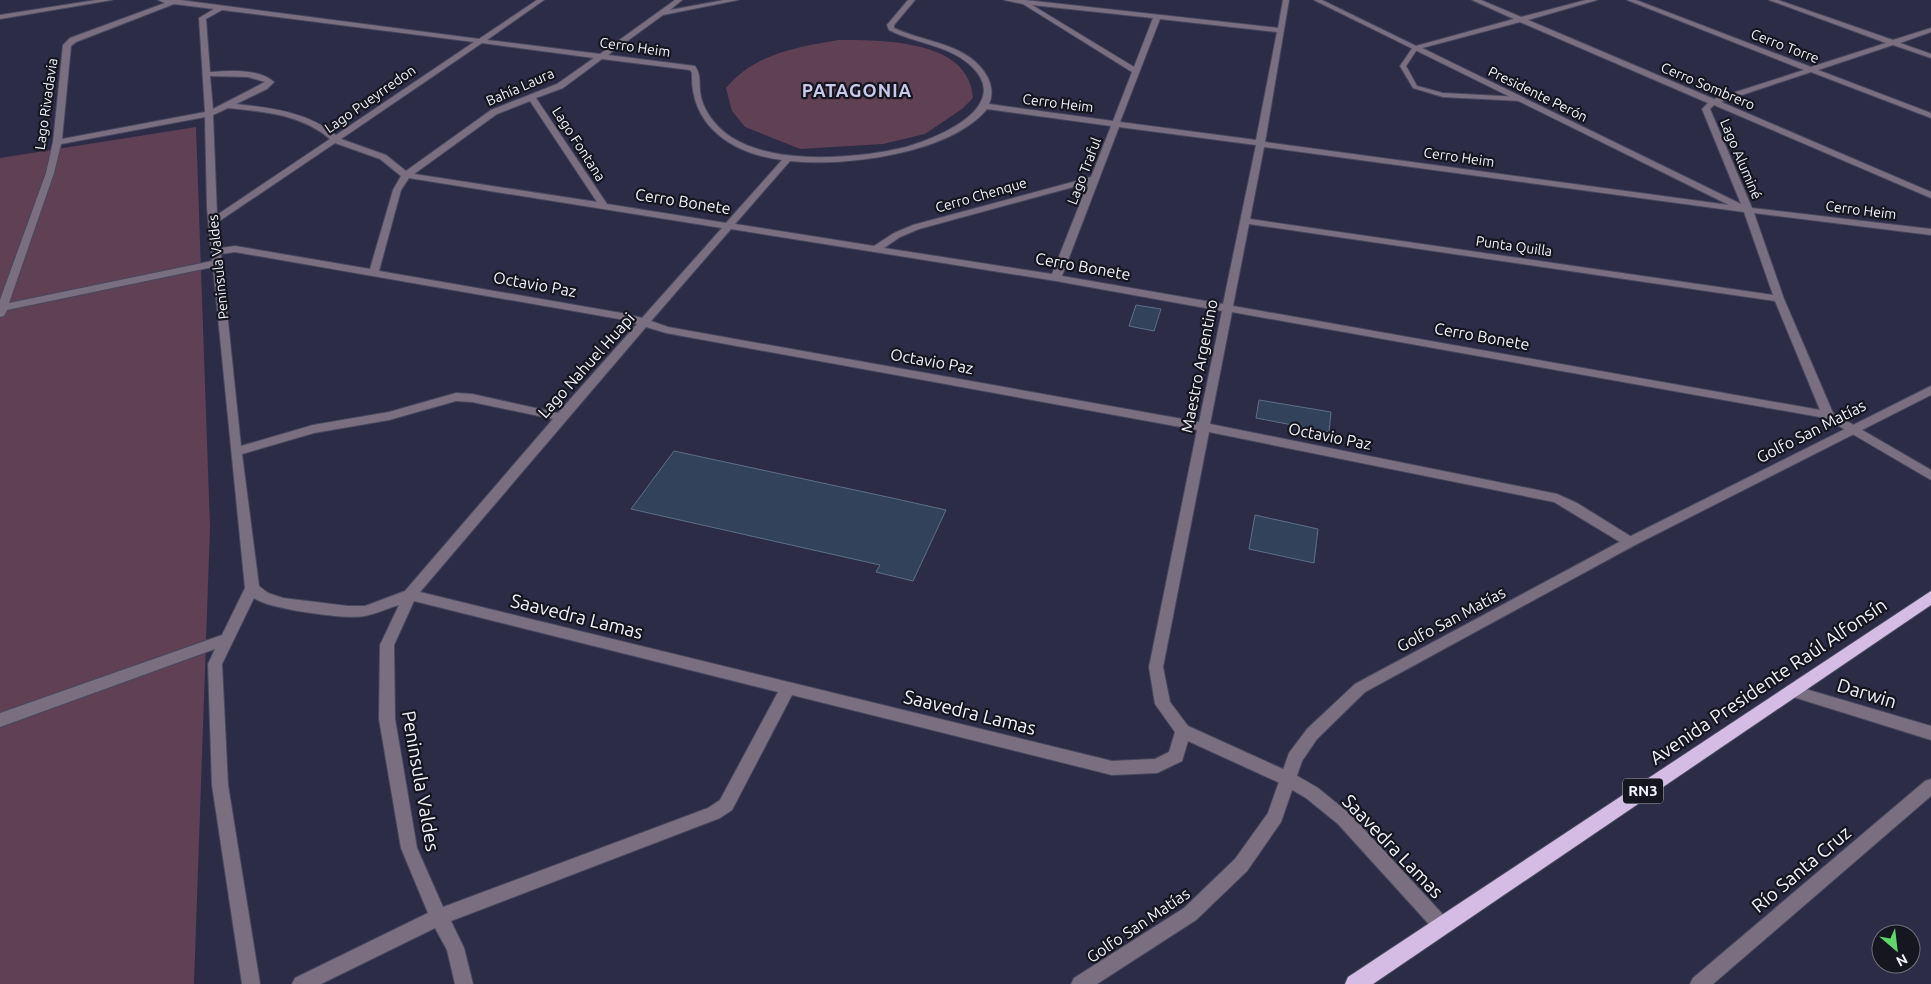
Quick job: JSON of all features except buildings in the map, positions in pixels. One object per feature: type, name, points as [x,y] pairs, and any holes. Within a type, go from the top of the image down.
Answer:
[{"type":"highway","name":"Avenida Presidente Raúl Alfonsín","points":[[1355,984],[1931,597]]},
{"type":"street","points":[[0,17],[109,0]]},
{"type":"street","points":[[161,0],[221,8]]},
{"type":"street","name":"Lago Pueyrredon","points":[[214,221],[479,40],[541,0]]},
{"type":"street","name":"Bahía Laura","points":[[374,272],[397,190],[406,175],[494,112],[560,86],[679,0]]},
{"type":"street","points":[[662,14],[735,0]]},
{"type":"street","points":[[912,0],[890,25],[891,29],[899,34],[944,46],[964,56],[980,72],[988,86],[985,106]]},
{"type":"street","points":[[1007,0],[1281,30]]},
{"type":"street","name":"Maestro Argentino","points":[[1183,732],[1163,704],[1156,667],[1205,427],[1286,0]]},
{"type":"street","name":"Presidente Perón","points":[[1317,0],[1748,210]]},
{"type":"street","name":"Cerro Sombrero","points":[[1475,0],[1931,195]]},
{"type":"street","points":[[1415,48],[1594,0]]},
{"type":"street","name":"Cerro Torre","points":[[1630,0],[1931,116]]},
{"type":"street","points":[[1772,0],[1931,56]]},
{"type":"street","name":"Lago Rivadavia","points":[[1,311],[50,172],[58,142],[67,45],[73,40],[175,1]]},
{"type":"street","points":[[1023,2],[1136,72]]},
{"type":"street","name":"Cerro Heim","points":[[221,8],[692,68],[696,73],[696,93],[703,113],[719,134],[737,145],[760,154],[788,158],[847,159],[879,155],[909,148],[963,124],[985,106],[1748,210],[1931,232]]},
{"type":"street","name":"Peninsula Valdes","points":[[221,8],[202,18],[210,114],[214,221],[236,452],[252,588]]},
{"type":"street","name":"Lago Traful","points":[[1056,278],[1158,17]]},
{"type":"street","name":"Lago Aluminé","points":[[1828,415],[1779,298],[1748,210],[1706,109],[1713,102],[1931,30]]},
{"type":"street","points":[[58,142],[210,114],[270,82],[266,78],[239,74],[206,74]]},
{"type":"street","name":"Lago Fontana","points":[[532,97],[603,205]]},
{"type":"street","points":[[228,105],[272,110],[300,117],[345,144],[383,156],[406,175]]},
{"type":"street","name":"Lago Nahuel Huapi","points":[[410,595],[561,417],[788,158]]},
{"type":"street","name":"Cerro Bonete","points":[[406,175],[878,248],[1056,278],[1828,415],[1931,476]]},
{"type":"street","name":"Cerro Chenque","points":[[878,248],[897,235],[916,227],[1096,178]]},
{"type":"street","name":"Punta Quilla","points":[[1245,221],[1779,298]]},
{"type":"street","name":"Octavio Paz","points":[[1,311],[218,258],[235,249],[627,317],[666,330],[1205,427],[1557,498],[1630,542]]},
{"type":"street","name":"Golfo San Matías","points":[[1080,984],[1190,914],[1234,871],[1275,817],[1295,758],[1312,734],[1360,688],[1630,542],[1931,390]]},
{"type":"street","points":[[236,452],[313,429],[389,416],[456,397],[472,398],[561,417]]},
{"type":"street","points":[[252,984],[217,762],[215,664],[252,588],[263,597],[283,604],[348,611],[365,611],[410,595]]},
{"type":"street","name":"Peninsula Valdes","points":[[410,595],[387,646],[387,719],[409,848],[439,918],[455,948],[464,984]]},
{"type":"street","name":"Saavedra Lamas","points":[[410,595],[1112,768],[1156,766],[1176,756],[1183,732],[1288,779],[1312,793],[1344,818],[1442,926]]},
{"type":"street","points":[[0,720],[227,639]]},
{"type":"street","points":[[301,984],[439,918],[714,813],[726,805],[788,688]]},
{"type":"street","name":"Darwin","points":[[1792,691],[1931,733]]},
{"type":"street","name":"Río Santa Cruz","points":[[1699,984],[1931,786]]},
{"type":"lane","points":[[1415,48],[1403,66],[1415,87],[1443,95],[1521,99]]},
{"type":"shaded area","points":[[838,40],[899,43],[920,47],[940,54],[957,64],[968,79],[973,98],[962,109],[925,134],[883,144],[800,149],[745,127],[732,111],[726,88],[749,67],[792,49]]},
{"type":"shaded area","points":[[196,127],[210,527],[194,984],[0,984],[0,158]]},
{"type":"district","name":"PATAGONIA","points":[[857,91]]}]
